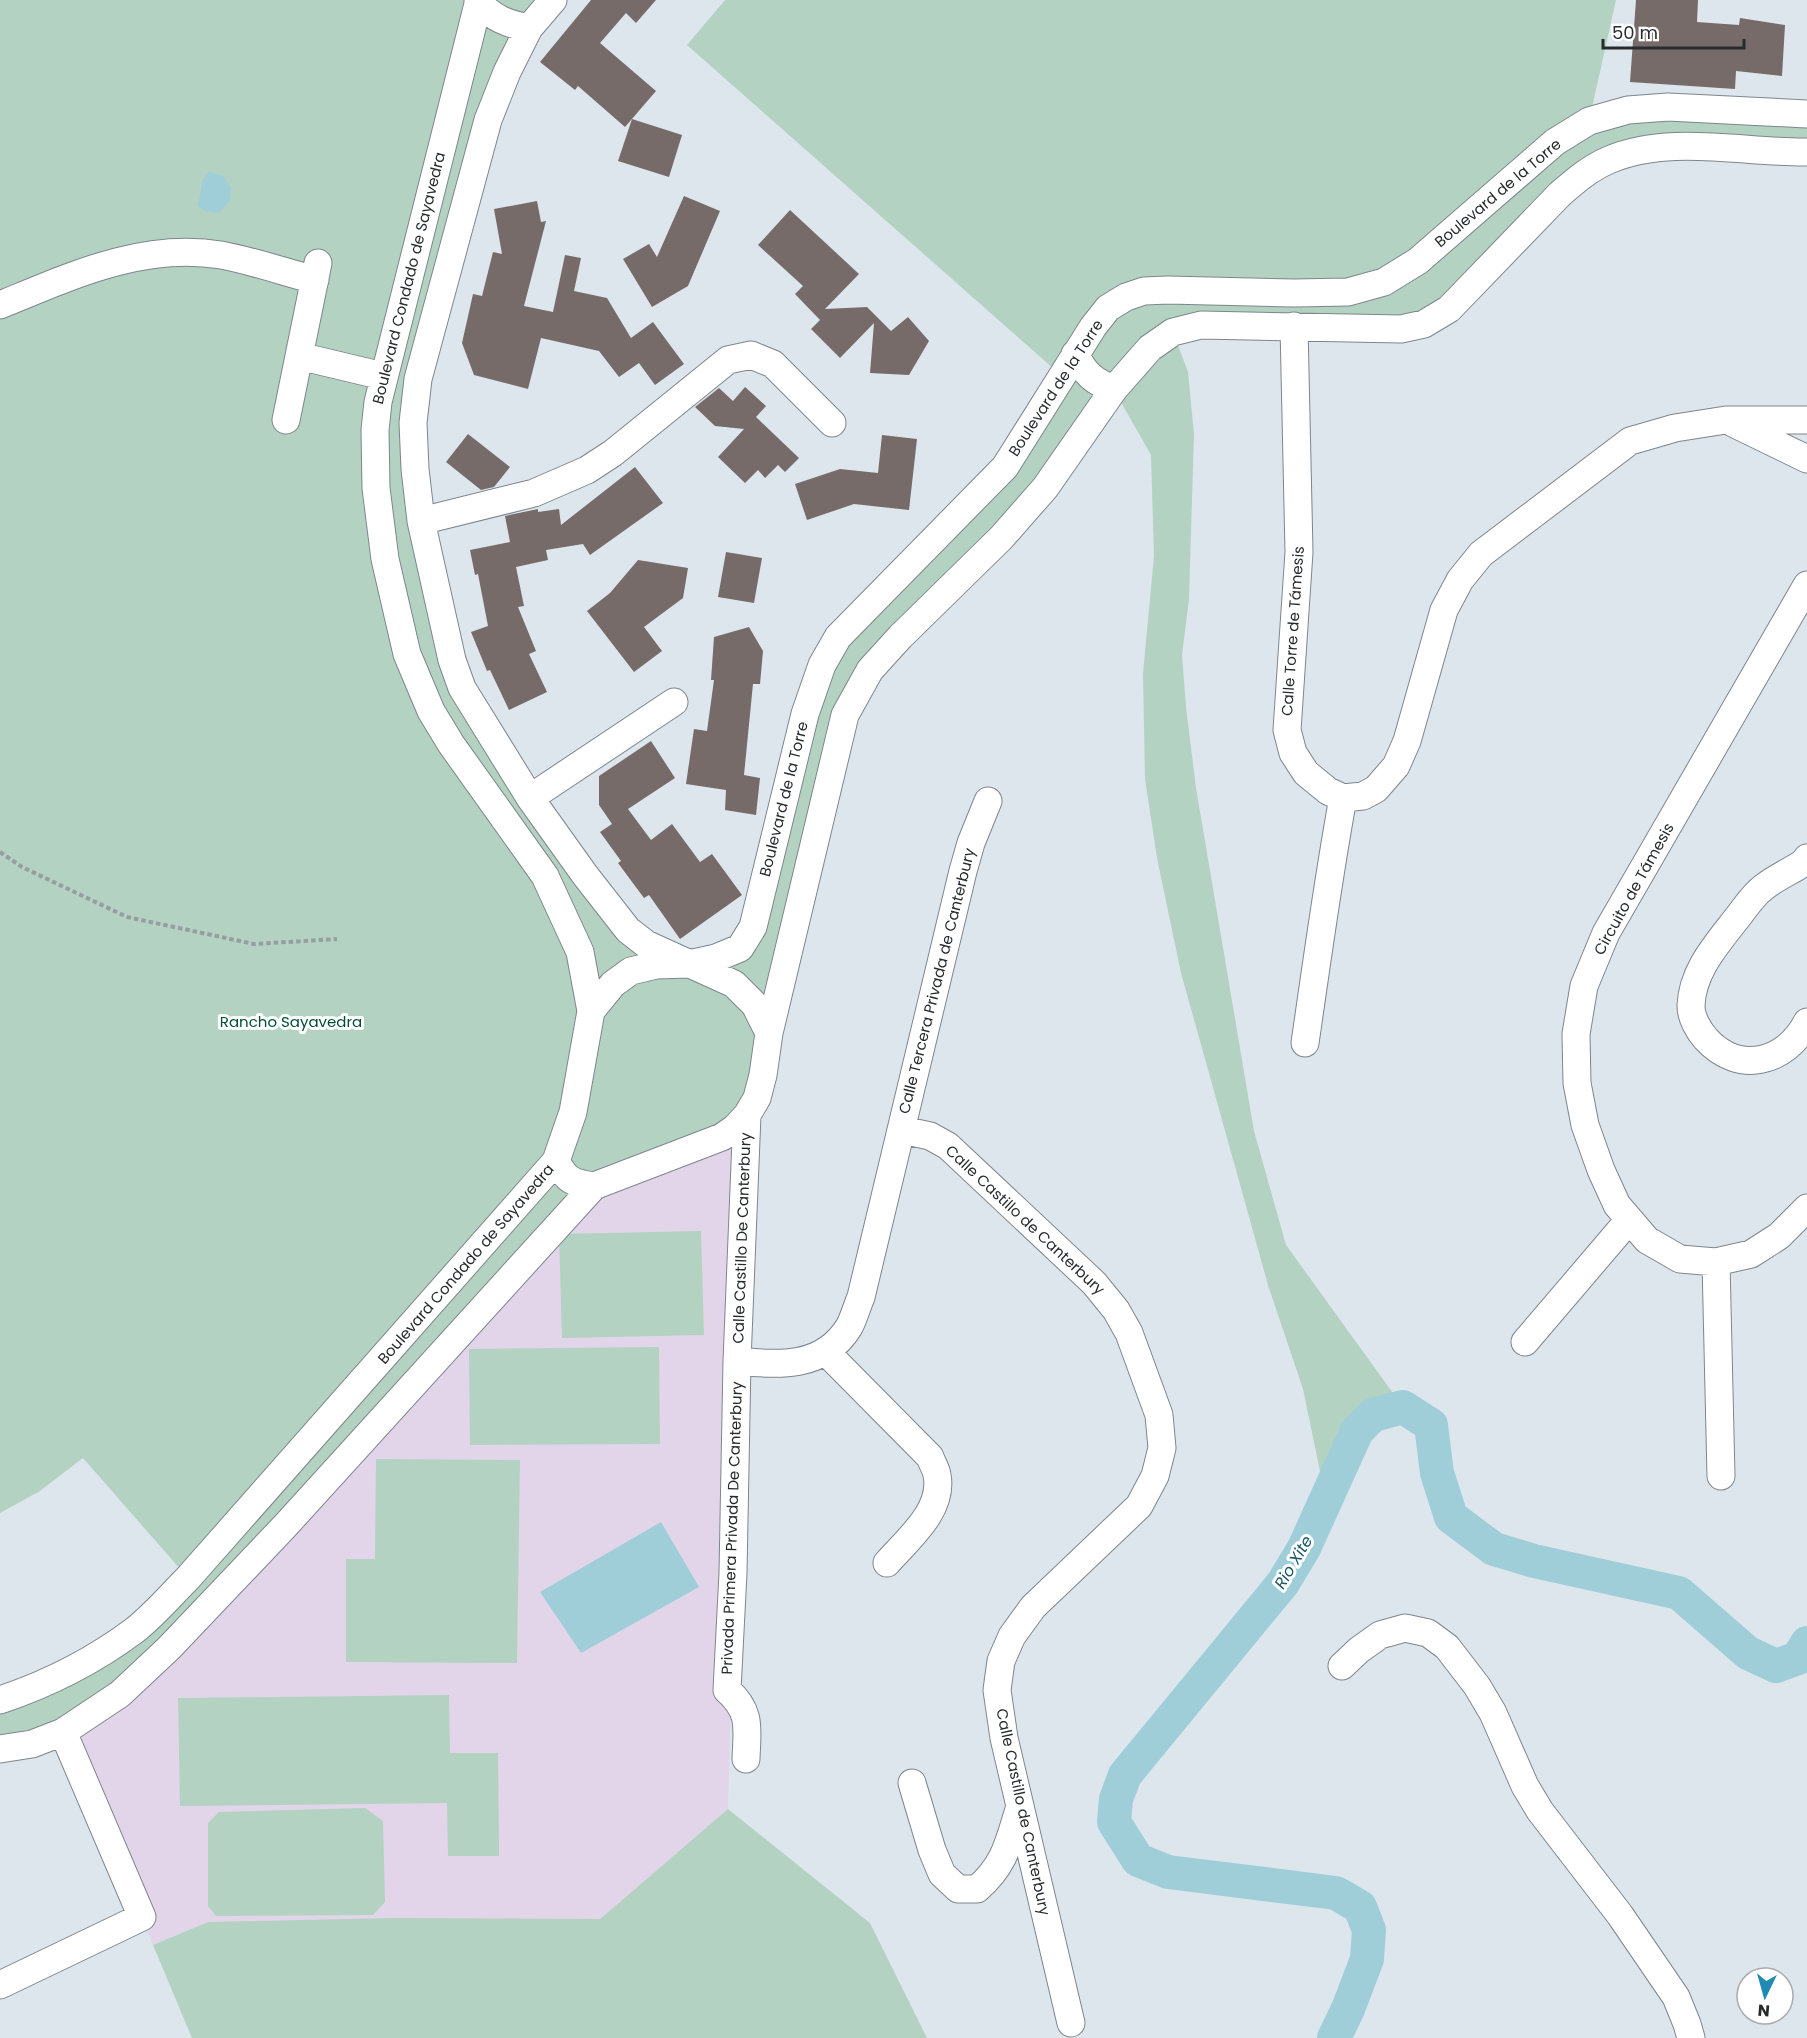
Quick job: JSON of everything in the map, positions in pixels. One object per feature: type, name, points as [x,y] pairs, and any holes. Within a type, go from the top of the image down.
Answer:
[{"type":"street","points":[[553,0],[529,28],[507,72],[488,120],[418,379],[413,423],[421,521],[452,660],[462,688],[530,798],[628,930],[646,944],[734,984],[755,1005],[769,1033]]},
{"type":"street","points":[[479,1],[490,15],[507,24],[529,28]]},
{"type":"street","name":"Boulevard Condado de Sayavedra","points":[[0,1700],[16,1695],[91,1660],[136,1629],[188,1578],[556,1161],[573,1112],[591,1011],[580,952],[545,876],[431,711],[407,654],[385,559],[376,488],[376,421],[383,376],[479,1]]},
{"type":"street","name":"Boulevard de la Torre","points":[[591,1011],[613,984],[631,971],[656,966],[689,964],[716,958],[740,948],[753,927],[805,714],[822,665],[838,637],[1005,467],[1076,354],[1108,308],[1126,297],[1144,291],[1348,292],[1384,282],[1418,261],[1555,142],[1588,121],[1628,110],[1668,108],[1807,114]]},
{"type":"street","points":[[0,1749],[32,1744],[63,1732],[120,1694],[169,1648],[285,1526],[594,1186],[722,1137],[747,1115],[758,1098],[769,1033],[845,715],[870,669],[1001,537],[1045,488],[1114,389],[1150,348],[1173,332],[1201,325],[1401,329],[1424,324],[1449,309],[1579,177],[1609,159],[1644,150],[1684,147],[1807,152]]},
{"type":"street","points":[[0,305],[71,276],[134,256],[187,252],[222,255],[317,271],[286,420]]},
{"type":"street","name":"Calle Torre de Támesis","points":[[1294,326],[1299,552],[1287,730],[1293,753],[1306,773],[1328,791],[1343,798]]},
{"type":"street","points":[[1076,354],[1082,369],[1091,378],[1114,389]]},
{"type":"street","points":[[421,521],[534,493],[587,470],[621,446],[728,360],[751,355],[773,364],[832,423]]},
{"type":"street","points":[[299,356],[383,376]]},
{"type":"street","points":[[1726,420],[1807,459]]},
{"type":"street","points":[[1305,1043],[1319,934],[1326,906],[1330,869],[1343,798],[1363,796],[1376,789],[1396,766],[1407,741],[1444,610],[1460,580],[1481,554],[1630,441],[1675,428],[1726,420],[1807,420]]},
{"type":"street","name":"Circuito de Támesis","points":[[1807,585],[1606,933],[1584,986],[1576,1034],[1577,1083],[1585,1125],[1601,1170],[1617,1205],[1647,1240],[1680,1259],[1716,1262],[1751,1254],[1779,1236],[1807,1208]]},
{"type":"street","points":[[530,798],[674,702]]},
{"type":"street","name":"Calle Tercera Privada de Canterbury","points":[[902,1130],[963,871],[971,843],[988,801]]},
{"type":"street","points":[[1807,858],[1803,863],[1764,886],[1708,955],[1696,979],[1691,1008],[1699,1030],[1715,1049],[1735,1059],[1759,1061],[1781,1053],[1800,1036],[1807,1023]]},
{"type":"street","name":"Calle Castillo De Canterbury","points":[[737,1361],[747,1115]]},
{"type":"street","name":"Calle Castillo de Canterbury","points":[[737,1361],[778,1364],[802,1361],[826,1352],[848,1328],[861,1297],[902,1130],[930,1136],[948,1146],[1094,1283],[1116,1310],[1129,1333],[1160,1415],[1162,1448],[1155,1476],[1139,1506],[1033,1607],[1012,1636],[1001,1660],[997,1690],[1020,1806],[1071,2023]]},
{"type":"street","points":[[556,1161],[563,1175],[577,1184],[594,1186]]},
{"type":"street","points":[[1525,1342],[1629,1220]]},
{"type":"street","points":[[1716,1262],[1721,1476]]},
{"type":"street","points":[[826,1352],[930,1457],[938,1474],[937,1495],[931,1512],[887,1563]]},
{"type":"street","name":"Privada Primera Privada De Canterbury","points":[[737,1361],[728,1690],[746,1713],[746,1759]]},
{"type":"street","points":[[1342,1666],[1380,1635],[1406,1628],[1428,1633],[1447,1647],[1477,1686],[1493,1713],[1525,1786],[1540,1811],[1620,1915],[1676,1997],[1688,2024],[1691,2038]]},
{"type":"street","points":[[0,1985],[142,1917],[63,1732]]},
{"type":"street","points":[[912,1783],[932,1850],[942,1874],[958,1889],[977,1889],[992,1876],[1005,1853],[1020,1806]]},
{"type":"path","points":[[0,852],[22,867],[127,917],[254,944],[337,939]]},
{"type":"shaded area","points":[[747,1116],[728,1809],[600,1919],[591,2038],[208,1922],[153,1945],[64,1731],[593,1186]]},
{"type":"green space","name":"Rancho Sayavedra","points":[[0,0],[553,0],[529,28],[507,72],[488,120],[418,379],[413,423],[421,521],[452,660],[462,688],[530,798],[628,930],[646,944],[687,964],[658,966],[633,971],[612,984],[594,1008],[614,985],[632,973],[657,967],[689,965],[717,959],[741,949],[754,929],[805,714],[822,665],[838,637],[1005,467],[1063,377],[687,45],[725,0],[1616,0],[1589,121],[1628,110],[1668,107],[1807,114],[1807,152],[1681,146],[1632,152],[1595,166],[1560,194],[1449,309],[1424,324],[1401,329],[1201,325],[1173,332],[1188,372],[1194,434],[1189,599],[1182,655],[1186,707],[1196,788],[1254,1131],[1286,1245],[1403,1407],[1373,1415],[1357,1431],[1326,1500],[1303,1389],[1268,1285],[1181,973],[1157,858],[1145,779],[1143,673],[1154,556],[1151,455],[1114,390],[1045,488],[1001,538],[870,669],[845,715],[767,1032],[760,1077],[751,1103],[735,1126],[722,1137],[593,1186],[285,1526],[169,1648],[120,1694],[63,1732],[32,1744],[0,1749],[0,1700],[53,1679],[120,1641],[142,1624],[188,1578],[83,1458],[40,1491],[0,1513]]},
{"type":"green space","points":[[701,1231],[704,1335],[562,1338],[559,1234]]},
{"type":"green space","points":[[659,1347],[660,1444],[470,1445],[469,1349]]},
{"type":"green space","points":[[376,1459],[520,1460],[517,1663],[346,1662],[346,1559],[375,1559]]},
{"type":"green space","points":[[449,1695],[450,1753],[498,1753],[499,1856],[448,1856],[447,1803],[180,1806],[178,1698]]},
{"type":"green space","points":[[365,1808],[383,1821],[385,1902],[373,1915],[216,1916],[208,1906],[208,1823],[219,1812]]},
{"type":"green space","points":[[728,1809],[870,1923],[927,2038],[192,2038],[153,1945],[208,1922],[393,1918],[600,1919]]},
{"type":"water","points":[[209,172],[223,176],[231,188],[230,201],[219,213],[205,211],[198,206],[203,179]]},
{"type":"water","points":[[661,1522],[699,1587],[581,1653],[540,1592]]},
{"type":"building","points":[[591,0],[656,0],[636,23],[626,13],[600,43],[656,91],[625,127],[578,86],[575,90],[540,62]]},
{"type":"building","points":[[1636,0],[1698,0],[1697,22],[1739,25],[1740,18],[1785,25],[1782,76],[1736,71],[1735,89],[1630,82]]},
{"type":"building","points":[[632,119],[682,135],[669,177],[618,161]]},
{"type":"building","points":[[684,196],[720,211],[688,286],[652,307],[623,259],[649,244],[657,257]]},
{"type":"building","points":[[537,201],[541,222],[546,221],[524,306],[553,312],[565,255],[581,258],[574,291],[607,298],[631,338],[653,322],[684,364],[655,385],[639,363],[619,377],[599,351],[541,338],[528,389],[474,375],[462,343],[473,294],[482,296],[493,252],[502,254],[494,209]]},
{"type":"building","points":[[790,210],[859,274],[825,309],[867,307],[891,331],[908,317],[929,341],[909,375],[870,373],[874,323],[840,358],[811,329],[820,320],[795,294],[803,286],[758,245]]},
{"type":"building","points":[[745,387],[766,406],[756,417],[799,458],[785,472],[778,465],[765,478],[758,470],[745,483],[718,457],[744,429],[715,426],[695,407],[719,388],[733,401]]},
{"type":"building","points":[[468,434],[510,467],[494,487],[481,490],[446,462]]},
{"type":"building","points":[[882,435],[917,439],[909,510],[854,504],[807,520],[795,484],[840,469],[878,473]]},
{"type":"building","points":[[635,467],[663,503],[590,555],[583,544],[546,550],[548,560],[516,567],[524,606],[518,607],[536,651],[529,654],[547,692],[509,710],[490,670],[487,671],[471,632],[488,626],[478,574],[475,575],[470,550],[510,542],[505,516],[538,509],[538,512],[559,509],[561,525]]},
{"type":"building","points":[[726,552],[762,558],[754,603],[718,597]]},
{"type":"building","points":[[638,560],[688,568],[683,598],[644,627],[662,651],[634,672],[587,611],[610,593]]},
{"type":"building","points":[[749,627],[763,651],[760,684],[753,684],[744,775],[760,778],[756,815],[725,810],[726,790],[686,784],[694,729],[707,731],[714,680],[711,680],[714,637]]},
{"type":"building","points":[[651,741],[675,778],[628,809],[651,840],[672,824],[700,862],[712,854],[742,895],[680,939],[649,895],[644,898],[618,863],[621,861],[600,832],[612,824],[599,805],[599,776]]},
{"type":"waterway","name":"Rio Xite","points":[[1334,2038],[1367,1959],[1369,1930],[1360,1907],[1336,1893],[1168,1872],[1138,1860],[1114,1822],[1116,1799],[1125,1775],[1283,1583],[1304,1548],[1357,1431],[1373,1415],[1403,1407],[1431,1425],[1437,1473],[1451,1517],[1494,1549],[1534,1561],[1679,1593],[1748,1653],[1776,1666],[1798,1658],[1807,1643]]}]
